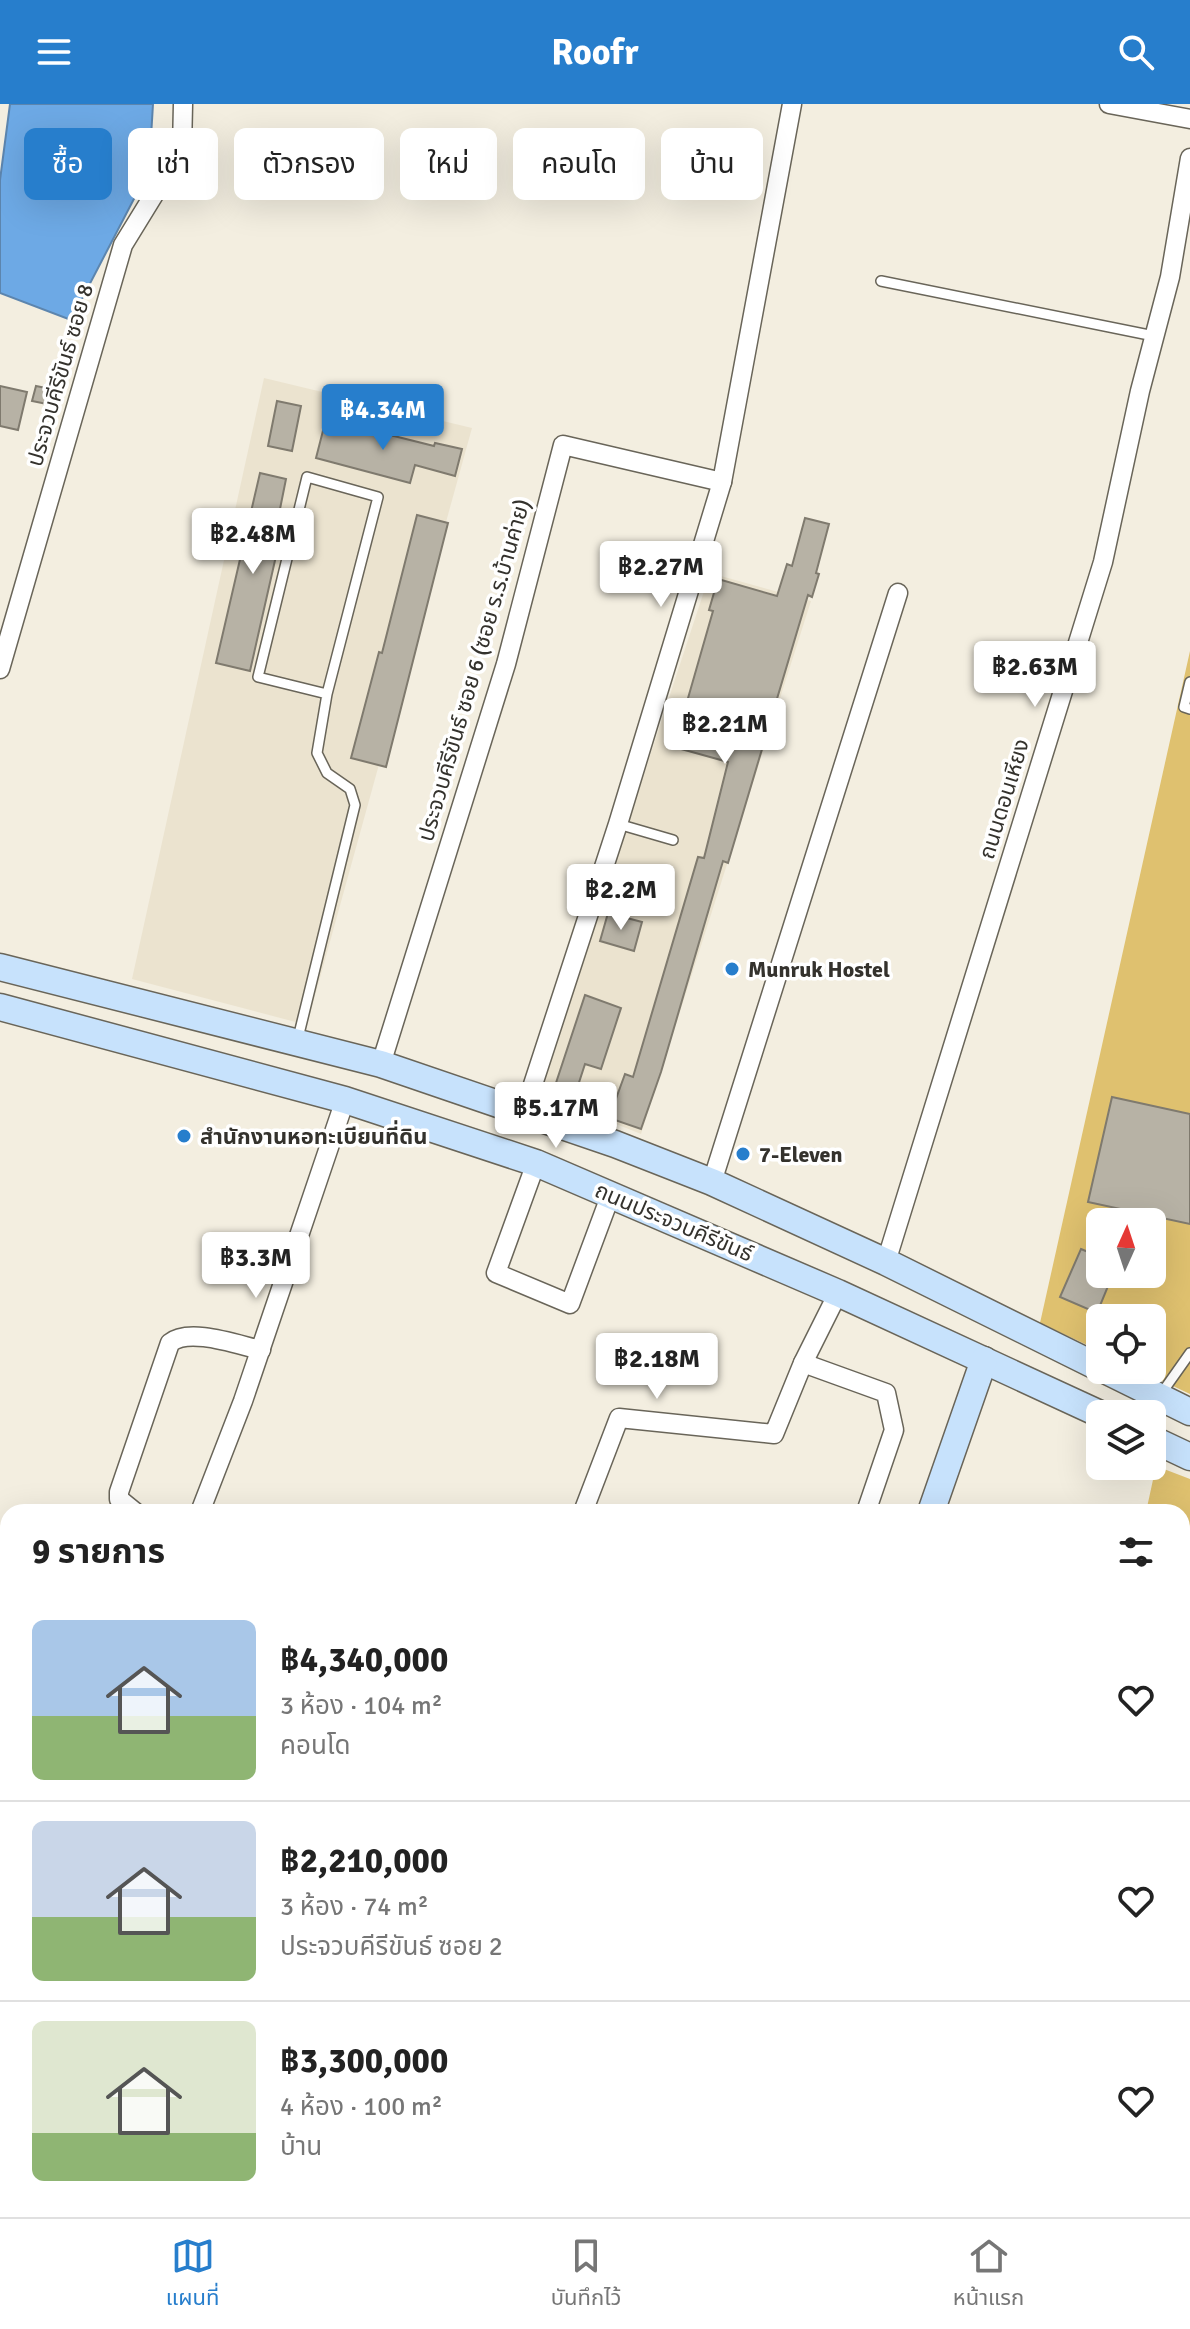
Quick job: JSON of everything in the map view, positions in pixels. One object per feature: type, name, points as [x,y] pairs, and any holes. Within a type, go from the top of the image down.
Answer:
[{"type":"main road","points":[[0,967],[381,1064],[615,1144],[712,1182],[886,1262],[1086,1361]]},
{"type":"main road","name":"ถนนประจวบคีรีขันธ์","points":[[0,1007],[345,1100],[536,1163],[838,1293],[1086,1407]]},
{"type":"main road","points":[[934,1504],[984,1360]]},
{"type":"main road","points":[[1133,1384],[1190,1412]]},
{"type":"main road","points":[[1166,1446],[1190,1457]]},
{"type":"street","name":"ประจวบคีรีขันธ์ ซอย 8","points":[[0,669],[123,245],[182,149],[183,104]]},
{"type":"street","points":[[524,1112],[618,824],[722,482],[792,104]]},
{"type":"street","points":[[1109,104],[1190,119]]},
{"type":"street","name":"ถนนดอนเหียง","points":[[886,1262],[1103,562],[1170,277],[1190,161]]},
{"type":"street","name":"ประจวบคีรีขันธ์ ซอย 6 (ซอย ร.ร.บ้านค่าย)","points":[[381,1064],[506,664],[563,445],[722,482]]},
{"type":"street","points":[[712,1182],[898,593]]},
{"type":"street","points":[[203,1504],[261,1350],[345,1100]]},
{"type":"street","points":[[536,1163],[496,1273],[570,1304],[611,1194]]},
{"type":"street","points":[[586,1504],[619,1418],[774,1434],[803,1363],[838,1293]]},
{"type":"street","points":[[125,1504],[119,1499],[119,1492],[170,1343],[183,1336],[196,1336],[261,1350]]},
{"type":"street","points":[[803,1363],[886,1393],[894,1430],[869,1504]]},
{"type":"lane","points":[[881,281],[1154,336]]},
{"type":"lane","points":[[297,1042],[355,805],[350,789],[327,773],[317,753],[327,694],[378,497],[307,477],[258,677],[327,694]]},
{"type":"lane","points":[[1190,682],[1184,707],[1190,709]]},
{"type":"lane","points":[[618,824],[673,840]]},
{"type":"lane","points":[[1159,1397],[1190,1353]]},
{"type":"shaded area","points":[[264,378],[472,428],[307,1025],[132,979]]},
{"type":"shaded area","points":[[710,573],[811,601],[641,1134],[539,1093]]},
{"type":"shaded area","points":[[1190,651],[1190,1394],[1166,1383],[1166,1304],[1086,1304],[1086,1344],[1040,1323]]},
{"type":"shaded area","points":[[1166,1470],[1190,1479],[1190,1504],[1148,1504],[1153,1480],[1166,1480]]},
{"type":"water","points":[[10,104],[153,104],[152,128],[128,128],[128,200],[133,200],[71,320],[0,293],[0,180]]},
{"type":"building","points":[[0,386],[27,392],[18,430],[0,426]]},
{"type":"building","points":[[36,386],[61,391],[57,406],[32,401]]},
{"type":"building","points":[[277,401],[301,406],[292,451],[268,446]]},
{"type":"building","points":[[326,419],[434,446],[435,443],[462,449],[455,476],[415,465],[410,483],[316,458]]},
{"type":"building","points":[[260,473],[286,479],[277,524],[283,525],[250,671],[216,663]]},
{"type":"building","points":[[417,515],[448,523],[386,767],[351,758]]},
{"type":"building","points":[[805,518],[829,524],[816,573],[819,574],[812,597],[808,595],[728,863],[723,861],[661,1072],[641,1129],[609,1118],[625,1074],[633,1077],[698,857],[704,858],[728,762],[674,747],[713,611],[709,610],[718,579],[777,596],[787,564],[792,566]]},
{"type":"building","points":[[608,913],[642,922],[634,951],[600,941]]},
{"type":"building","points":[[585,995],[621,1008],[601,1069],[585,1064],[572,1104],[551,1098]]},
{"type":"building","points":[[1112,1097],[1190,1114],[1190,1224],[1166,1219],[1166,1208],[1116,1208],[1088,1202]]},
{"type":"building","points":[[1081,1249],[1086,1251],[1086,1288],[1107,1288],[1101,1304],[1086,1304],[1086,1308],[1060,1297]]},
{"type":"place","name":"Munruk Hostel","points":[[732,969]]},
{"type":"place","name":"สำนักงานหอทะเบียนที่ดิน","points":[[184,1136]]},
{"type":"place","name":"7-Eleven","points":[[743,1154]]}]
